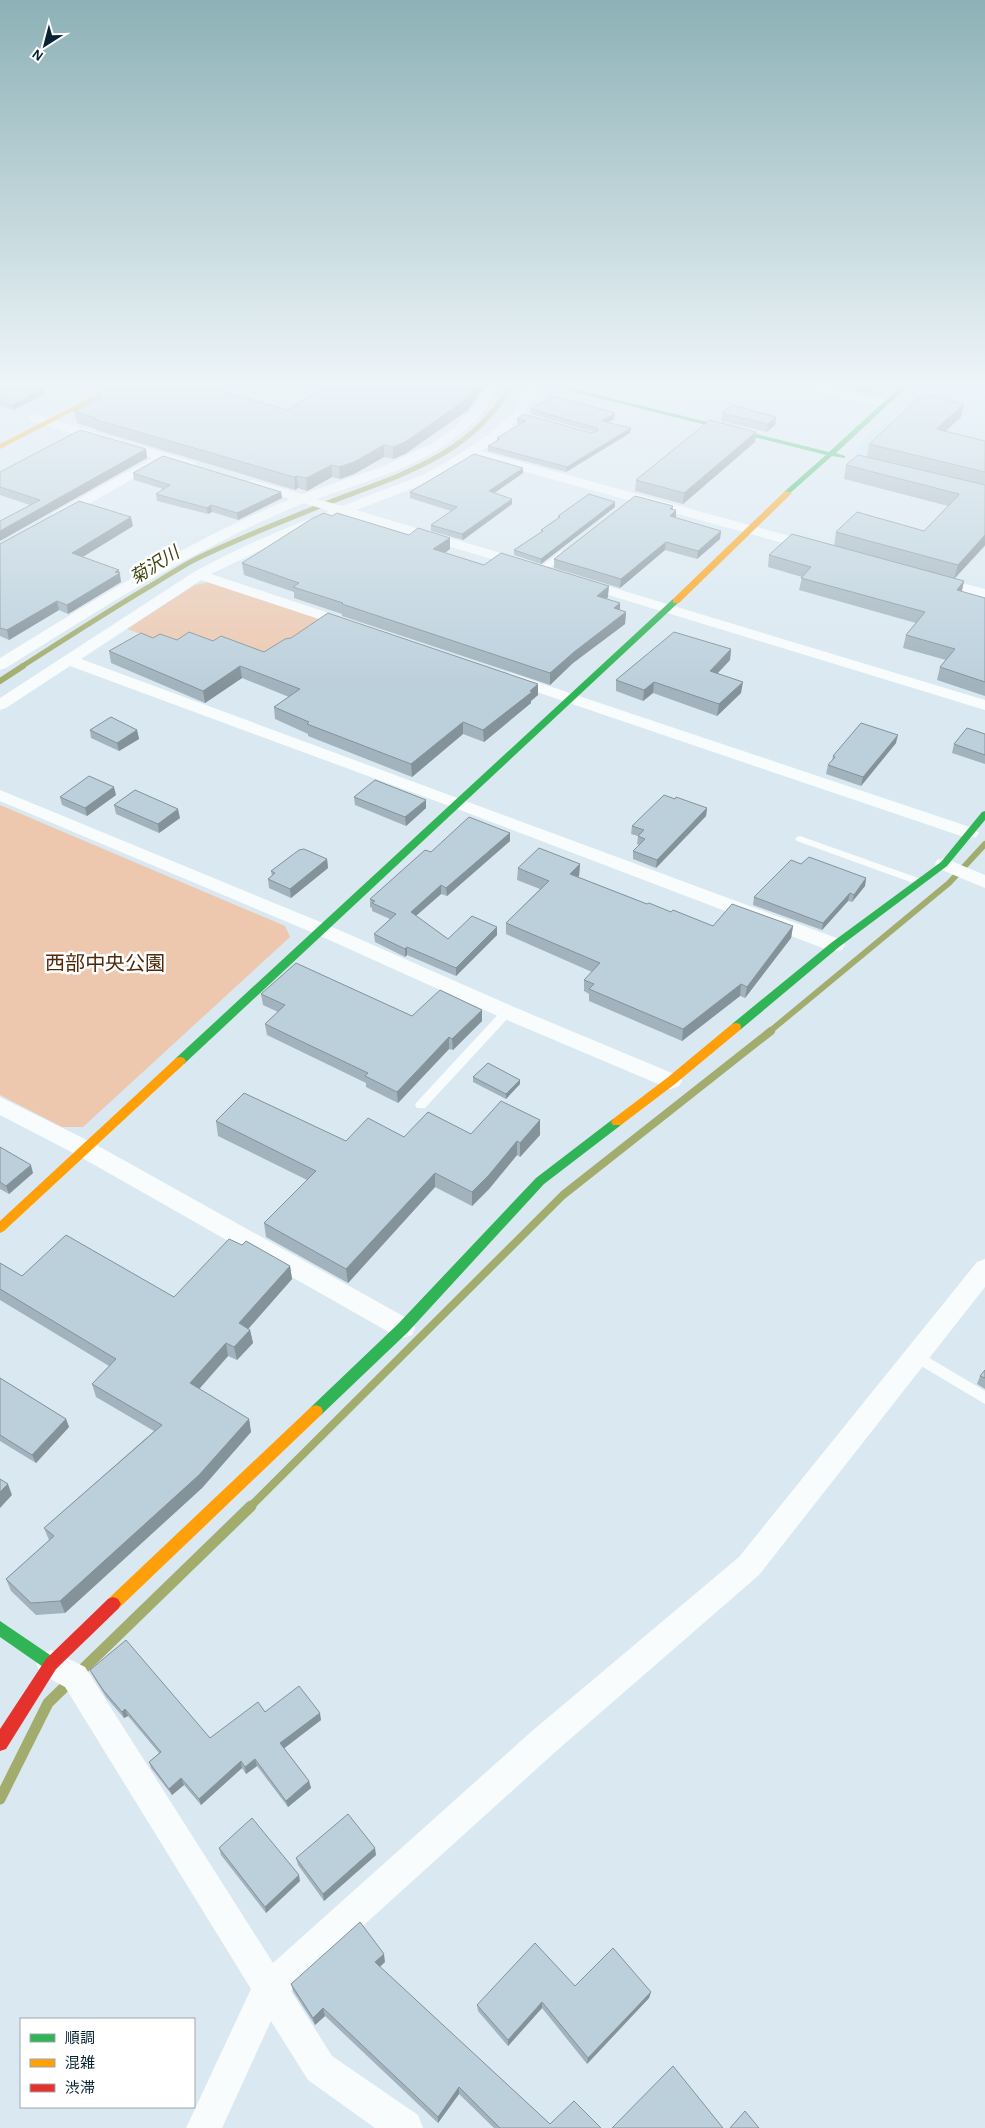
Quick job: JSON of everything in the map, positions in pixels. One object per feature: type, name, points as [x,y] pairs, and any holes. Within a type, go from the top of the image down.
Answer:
[{"type":"street","points":[[43,524],[110,486]]},
{"type":"street","points":[[260,486],[669,608],[985,705]]},
{"type":"street","points":[[0,665],[168,562],[216,536],[343,486]]},
{"type":"street","points":[[0,705],[199,575],[337,509],[403,486]]},
{"type":"street","points":[[581,486],[631,501],[825,550]]},
{"type":"street","points":[[0,1228],[669,608],[795,486]]},
{"type":"street","points":[[199,575],[367,631]]},
{"type":"street","points":[[919,576],[985,594]]},
{"type":"street","points":[[69,660],[458,803],[834,945]]},
{"type":"street","points":[[497,674],[970,833]]},
{"type":"street","points":[[0,795],[323,930],[507,1012],[671,1081]]},
{"type":"street","points":[[0,1743],[51,1664],[403,1328],[540,1181],[671,1081],[834,945],[944,864],[985,814]]},
{"type":"street","points":[[944,864],[985,882]]},
{"type":"street","points":[[0,1105],[85,1149],[403,1328]]},
{"type":"street","points":[[204,2128],[269,1989],[543,1742],[749,1566],[985,1269]]},
{"type":"street","points":[[0,1628],[51,1664],[75,1676],[320,2068],[405,2128]]},
{"type":"lane","points":[[542,570],[573,546]]},
{"type":"lane","points":[[800,839],[920,882]]},
{"type":"lane","points":[[421,1105],[507,1012]]},
{"type":"lane","points":[[916,1356],[985,1398]]},
{"type":"green space","points":[[209,582],[323,620],[265,660],[180,648],[127,629],[195,585]]},
{"type":"green space","name":"西部中央公園","points":[[0,805],[285,926],[290,937],[83,1127],[62,1127],[0,1095]]},
{"type":"building","points":[[80,486],[0,531],[0,521],[40,500],[0,487]]},
{"type":"building","points":[[168,486],[262,486],[281,492],[237,513],[211,505],[207,508],[156,494]]},
{"type":"building","points":[[420,486],[496,486],[489,491],[512,499],[462,534],[431,525],[457,507],[410,492]]},
{"type":"building","points":[[659,486],[692,486],[684,493]]},
{"type":"building","points":[[929,486],[985,486],[985,535],[958,565],[836,532],[857,512],[924,531],[959,494]]},
{"type":"building","points":[[589,494],[615,502],[541,559],[514,550],[543,531],[541,530],[560,517],[558,516]]},
{"type":"building","points":[[635,496],[673,506],[670,509],[676,510],[670,516],[721,531],[698,551],[666,542],[621,579],[554,559]]},
{"type":"building","points":[[79,501],[131,517],[72,553],[119,570],[115,572],[120,573],[67,605],[57,601],[7,630],[0,628],[0,544]]},
{"type":"building","points":[[324,513],[332,516],[337,513],[409,535],[418,528],[450,538],[433,549],[484,565],[501,553],[609,586],[597,596],[620,603],[614,608],[626,612],[550,673],[293,587],[299,583],[242,563]]},
{"type":"building","points":[[792,534],[964,581],[957,590],[985,598],[985,682],[940,667],[955,649],[906,635],[925,612],[801,578],[811,567],[769,555]]},
{"type":"building","points":[[328,613],[538,684],[530,691],[532,692],[483,730],[463,722],[411,764],[307,724],[309,722],[274,707],[300,689],[240,666],[203,691],[109,651],[141,633],[153,638],[160,634],[177,640],[189,632],[213,641],[221,636],[264,652],[285,639],[291,638]]},
{"type":"building","points":[[674,632],[731,649],[710,671],[743,682],[719,704],[654,682],[644,690],[616,680]]},
{"type":"building","points":[[111,717],[137,730],[117,743],[90,730]]},
{"type":"building","points":[[861,723],[898,735],[863,777],[828,765],[835,757],[833,756]]},
{"type":"building","points":[[967,728],[985,734],[985,755],[954,744]]},
{"type":"building","points":[[89,776],[114,787],[85,808],[60,797]]},
{"type":"building","points":[[375,780],[426,800],[405,817],[354,797]]},
{"type":"building","points":[[135,790],[178,809],[158,824],[114,805]]},
{"type":"building","points":[[664,795],[675,799],[676,797],[707,808],[657,860],[633,851],[645,839],[638,836],[644,830],[632,826]]},
{"type":"building","points":[[469,817],[510,833],[446,888],[441,885],[411,912],[448,939],[472,916],[497,927],[456,968],[407,947],[405,949],[374,934],[396,914],[372,903],[375,901],[370,899],[425,850],[431,852]]},
{"type":"building","points":[[539,848],[580,864],[570,874],[647,904],[649,903],[671,912],[673,910],[713,926],[732,904],[793,926],[747,987],[741,984],[683,1029],[589,989],[594,984],[584,980],[600,963],[506,923],[549,881],[518,868]]},
{"type":"building","points":[[304,849],[327,859],[290,889],[268,879],[275,873],[271,871],[299,850]]},
{"type":"building","points":[[809,857],[866,878],[854,895],[850,893],[823,923],[754,897],[791,860],[801,864]]},
{"type":"building","points":[[296,963],[412,1016],[440,990],[482,1010],[452,1039],[449,1037],[397,1092],[365,1076],[368,1073],[265,1024],[285,1005],[261,994]]},
{"type":"building","points":[[488,1063],[520,1080],[506,1094],[473,1077]]},
{"type":"building","points":[[244,1093],[346,1141],[368,1118],[404,1137],[428,1112],[471,1134],[501,1101],[540,1120],[520,1143],[517,1141],[472,1192],[435,1173],[346,1269],[264,1223],[316,1171],[216,1121]]},
{"type":"building","points":[[0,1147],[31,1165],[6,1186],[0,1182]]},
{"type":"building","points":[[66,1235],[174,1297],[229,1239],[242,1245],[246,1241],[290,1266],[239,1323],[250,1330],[234,1347],[226,1343],[190,1383],[249,1419],[199,1475],[60,1601],[31,1603],[6,1579],[54,1536],[44,1528],[162,1425],[92,1384],[116,1359],[0,1289],[0,1263],[22,1276]]},
{"type":"building","points":[[985,1370],[985,1378],[980,1376]]},
{"type":"building","points":[[0,1378],[66,1419],[32,1455],[0,1435]]},
{"type":"building","points":[[0,1479],[8,1484],[0,1492]]},
{"type":"building","points":[[126,1640],[210,1738],[258,1702],[265,1712],[299,1686],[320,1713],[280,1743],[309,1781],[286,1801],[255,1759],[245,1767],[241,1761],[199,1799],[181,1778],[169,1789],[149,1762],[161,1752],[125,1709],[122,1712],[103,1690],[90,1670]]},
{"type":"building","points":[[348,1814],[375,1848],[323,1894],[296,1858]]},
{"type":"building","points":[[252,1818],[299,1875],[265,1907],[219,1848]]},
{"type":"building","points":[[360,1922],[384,1954],[375,1962],[550,2124],[574,2101],[601,2128],[500,2128],[459,2087],[438,2117],[323,2008],[313,2018],[291,1984]]},
{"type":"building","points":[[535,1943],[575,1986],[613,1948],[651,1992],[588,2058],[542,2002],[508,2040],[477,2005]]},
{"type":"building","points":[[673,2066],[723,2128],[612,2128]]},
{"type":"building","points":[[745,2111],[759,2128],[730,2128]]},
{"type":"waterway","name":"菊沢川","points":[[21,667],[198,558],[247,536],[371,486]]},
{"type":"waterway","name":"菊沢川","points":[[0,681],[23,666]]},
{"type":"waterway","points":[[769,1032],[949,883],[985,844]]},
{"type":"waterway","points":[[249,1508],[563,1195],[771,1031]]},
{"type":"waterway","points":[[0,1799],[48,1703],[251,1506]]},
{"type":"traffic: fast","points":[[788,493],[795,486]]},
{"type":"traffic: fast","points":[[180,1061],[676,601]]},
{"type":"traffic: fast","points":[[736,1027],[835,945],[944,864],[985,814]]},
{"type":"traffic: fast","points":[[316,1411],[403,1328],[540,1181],[617,1122]]},
{"type":"traffic: fast","points":[[0,1628],[51,1664]]},
{"type":"traffic: slow","points":[[676,601],[788,493]]},
{"type":"traffic: slow","points":[[617,1122],[671,1081],[736,1027]]},
{"type":"traffic: slow","points":[[0,1228],[180,1061]]},
{"type":"traffic: slow","points":[[113,1604],[316,1411]]},
{"type":"traffic: jam","points":[[0,1743],[51,1664],[113,1604]]}]
